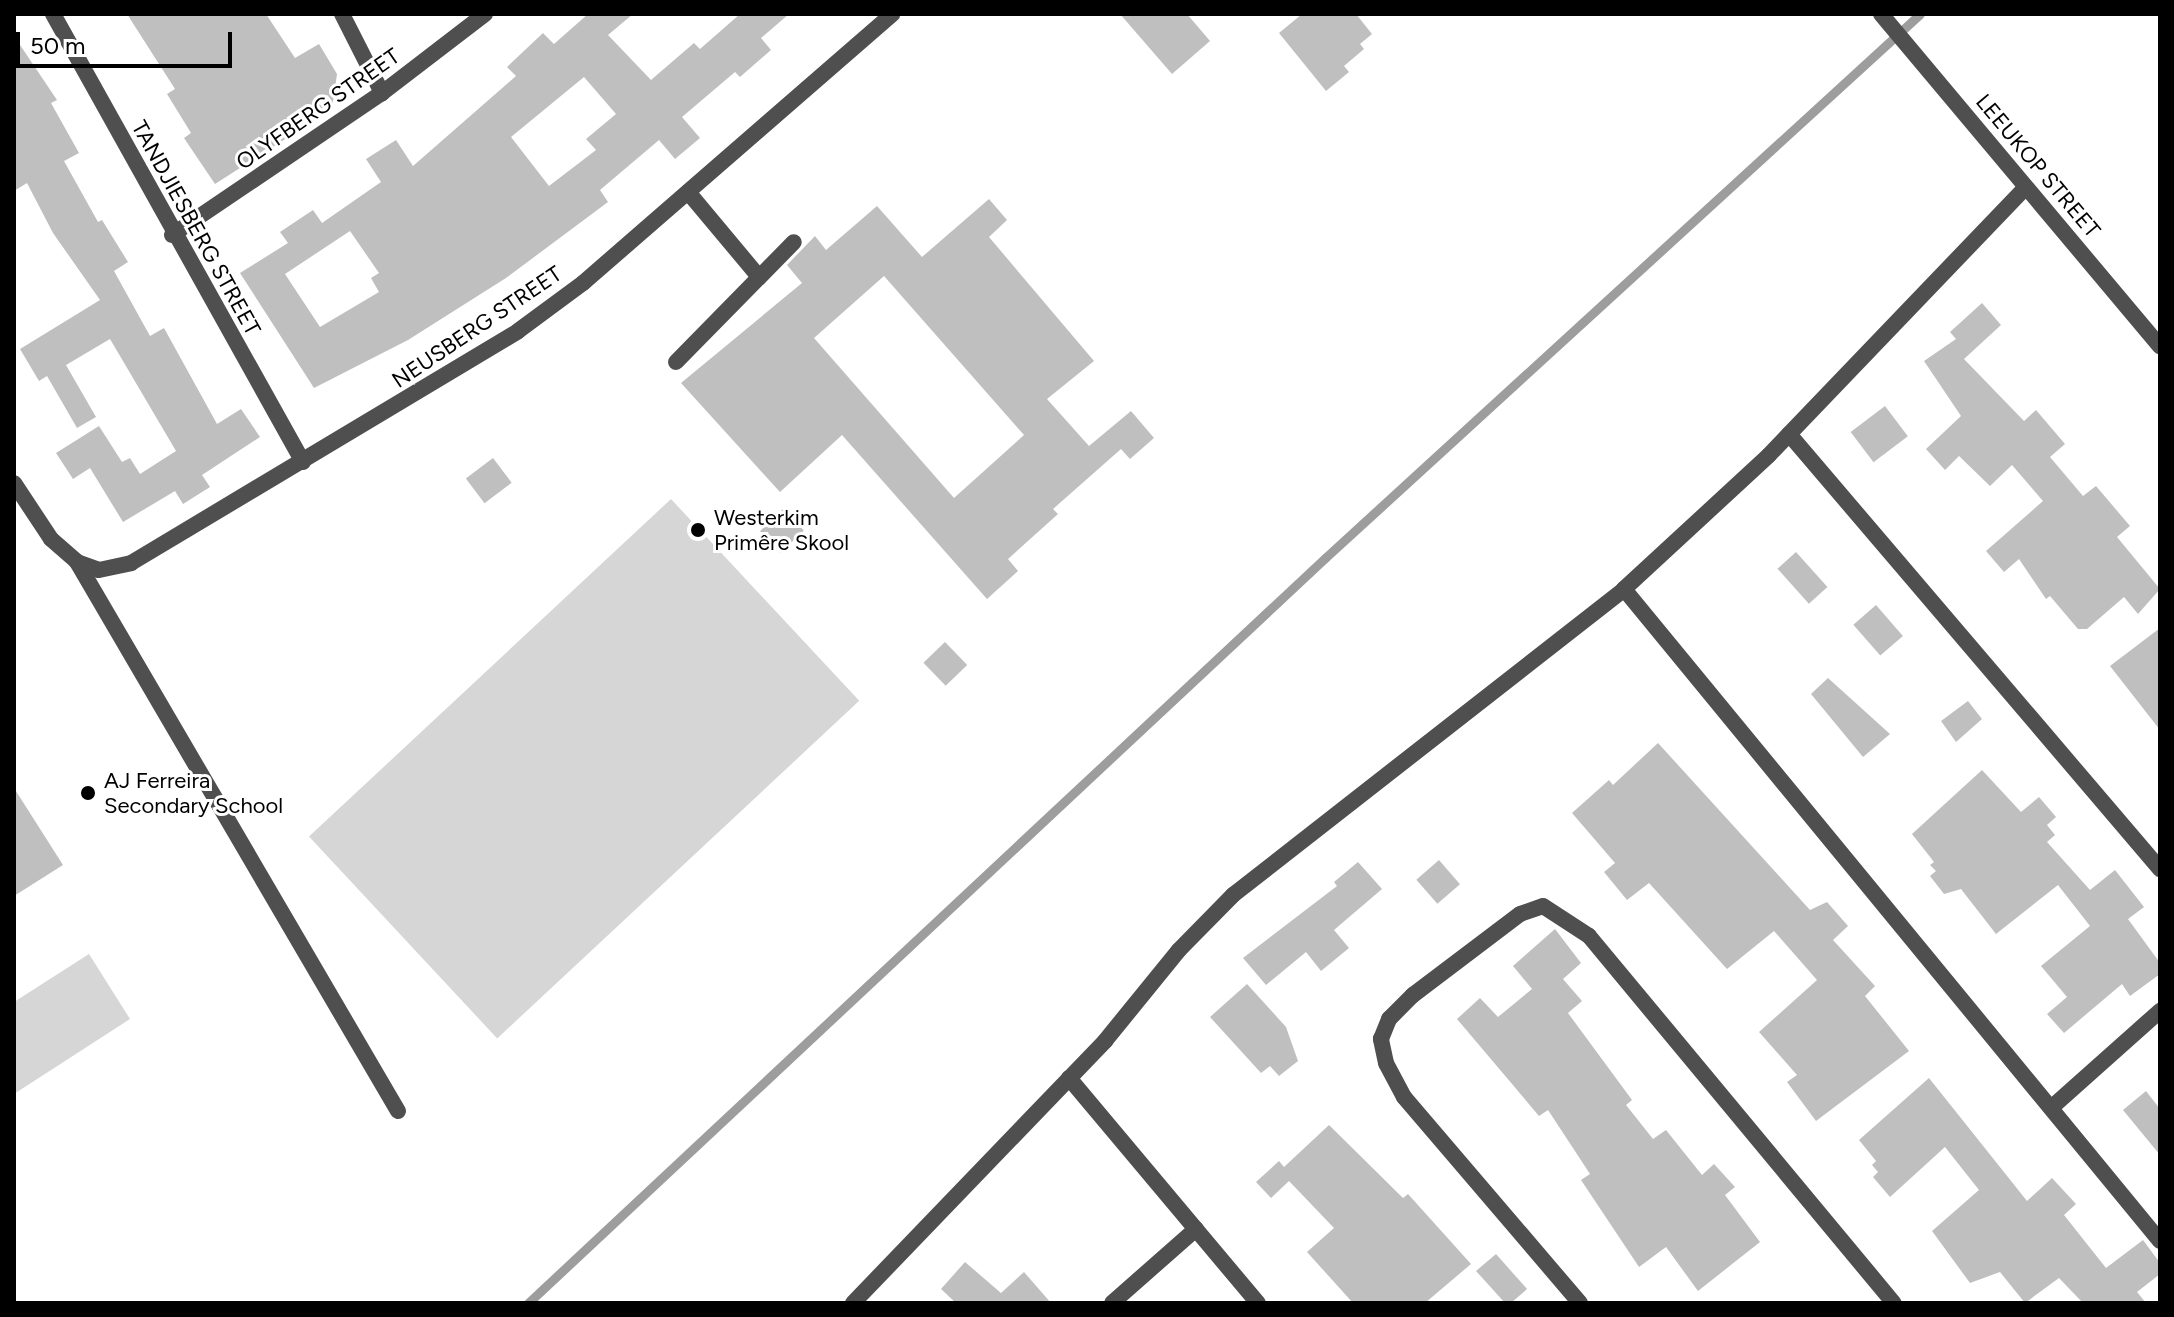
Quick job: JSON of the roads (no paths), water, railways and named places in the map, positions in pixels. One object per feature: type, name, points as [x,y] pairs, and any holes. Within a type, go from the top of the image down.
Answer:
[{"type":"street","name":"TANDJIESBERG STREET","points":[[53,14],[172,235],[303,462]]},
{"type":"street","points":[[342,14],[382,93]]},
{"type":"street","name":"OLYFBERG STREET","points":[[172,235],[382,93],[485,14]]},
{"type":"street","name":"NEUSBERG STREET","points":[[77,562],[99,570],[131,563],[518,331],[688,192],[892,14]]},
{"type":"street","name":"LEEUKOP STREET","points":[[1881,14],[2160,347]]},
{"type":"street","points":[[853,1303],[1069,1078],[1233,895],[1433,733],[1624,589],[1789,434],[2026,187]]},
{"type":"street","points":[[688,192],[759,277]]},
{"type":"street","points":[[676,362],[794,242]]},
{"type":"street","points":[[1789,434],[2160,869]]},
{"type":"street","points":[[14,483],[51,539],[77,562],[398,1111]]},
{"type":"street","points":[[1624,589],[2160,1241]]},
{"type":"street","points":[[1580,1303],[1404,1097],[1386,1063],[1381,1039],[1389,1019],[1413,995],[1520,914],[1543,906],[1589,936],[1894,1303]]},
{"type":"street","points":[[2051,1108],[2160,1011]]},
{"type":"street","points":[[1069,1078],[1258,1303]]},
{"type":"street","points":[[1112,1303],[1196,1229]]},
{"type":"waterway","points":[[528,1303],[1325,558],[1920,14]]},
{"type":"place","name":"Westerkim Primêre Skool","points":[[698,530]]},
{"type":"place","name":"AJ Ferreira Secondary School","points":[[88,793]]}]
